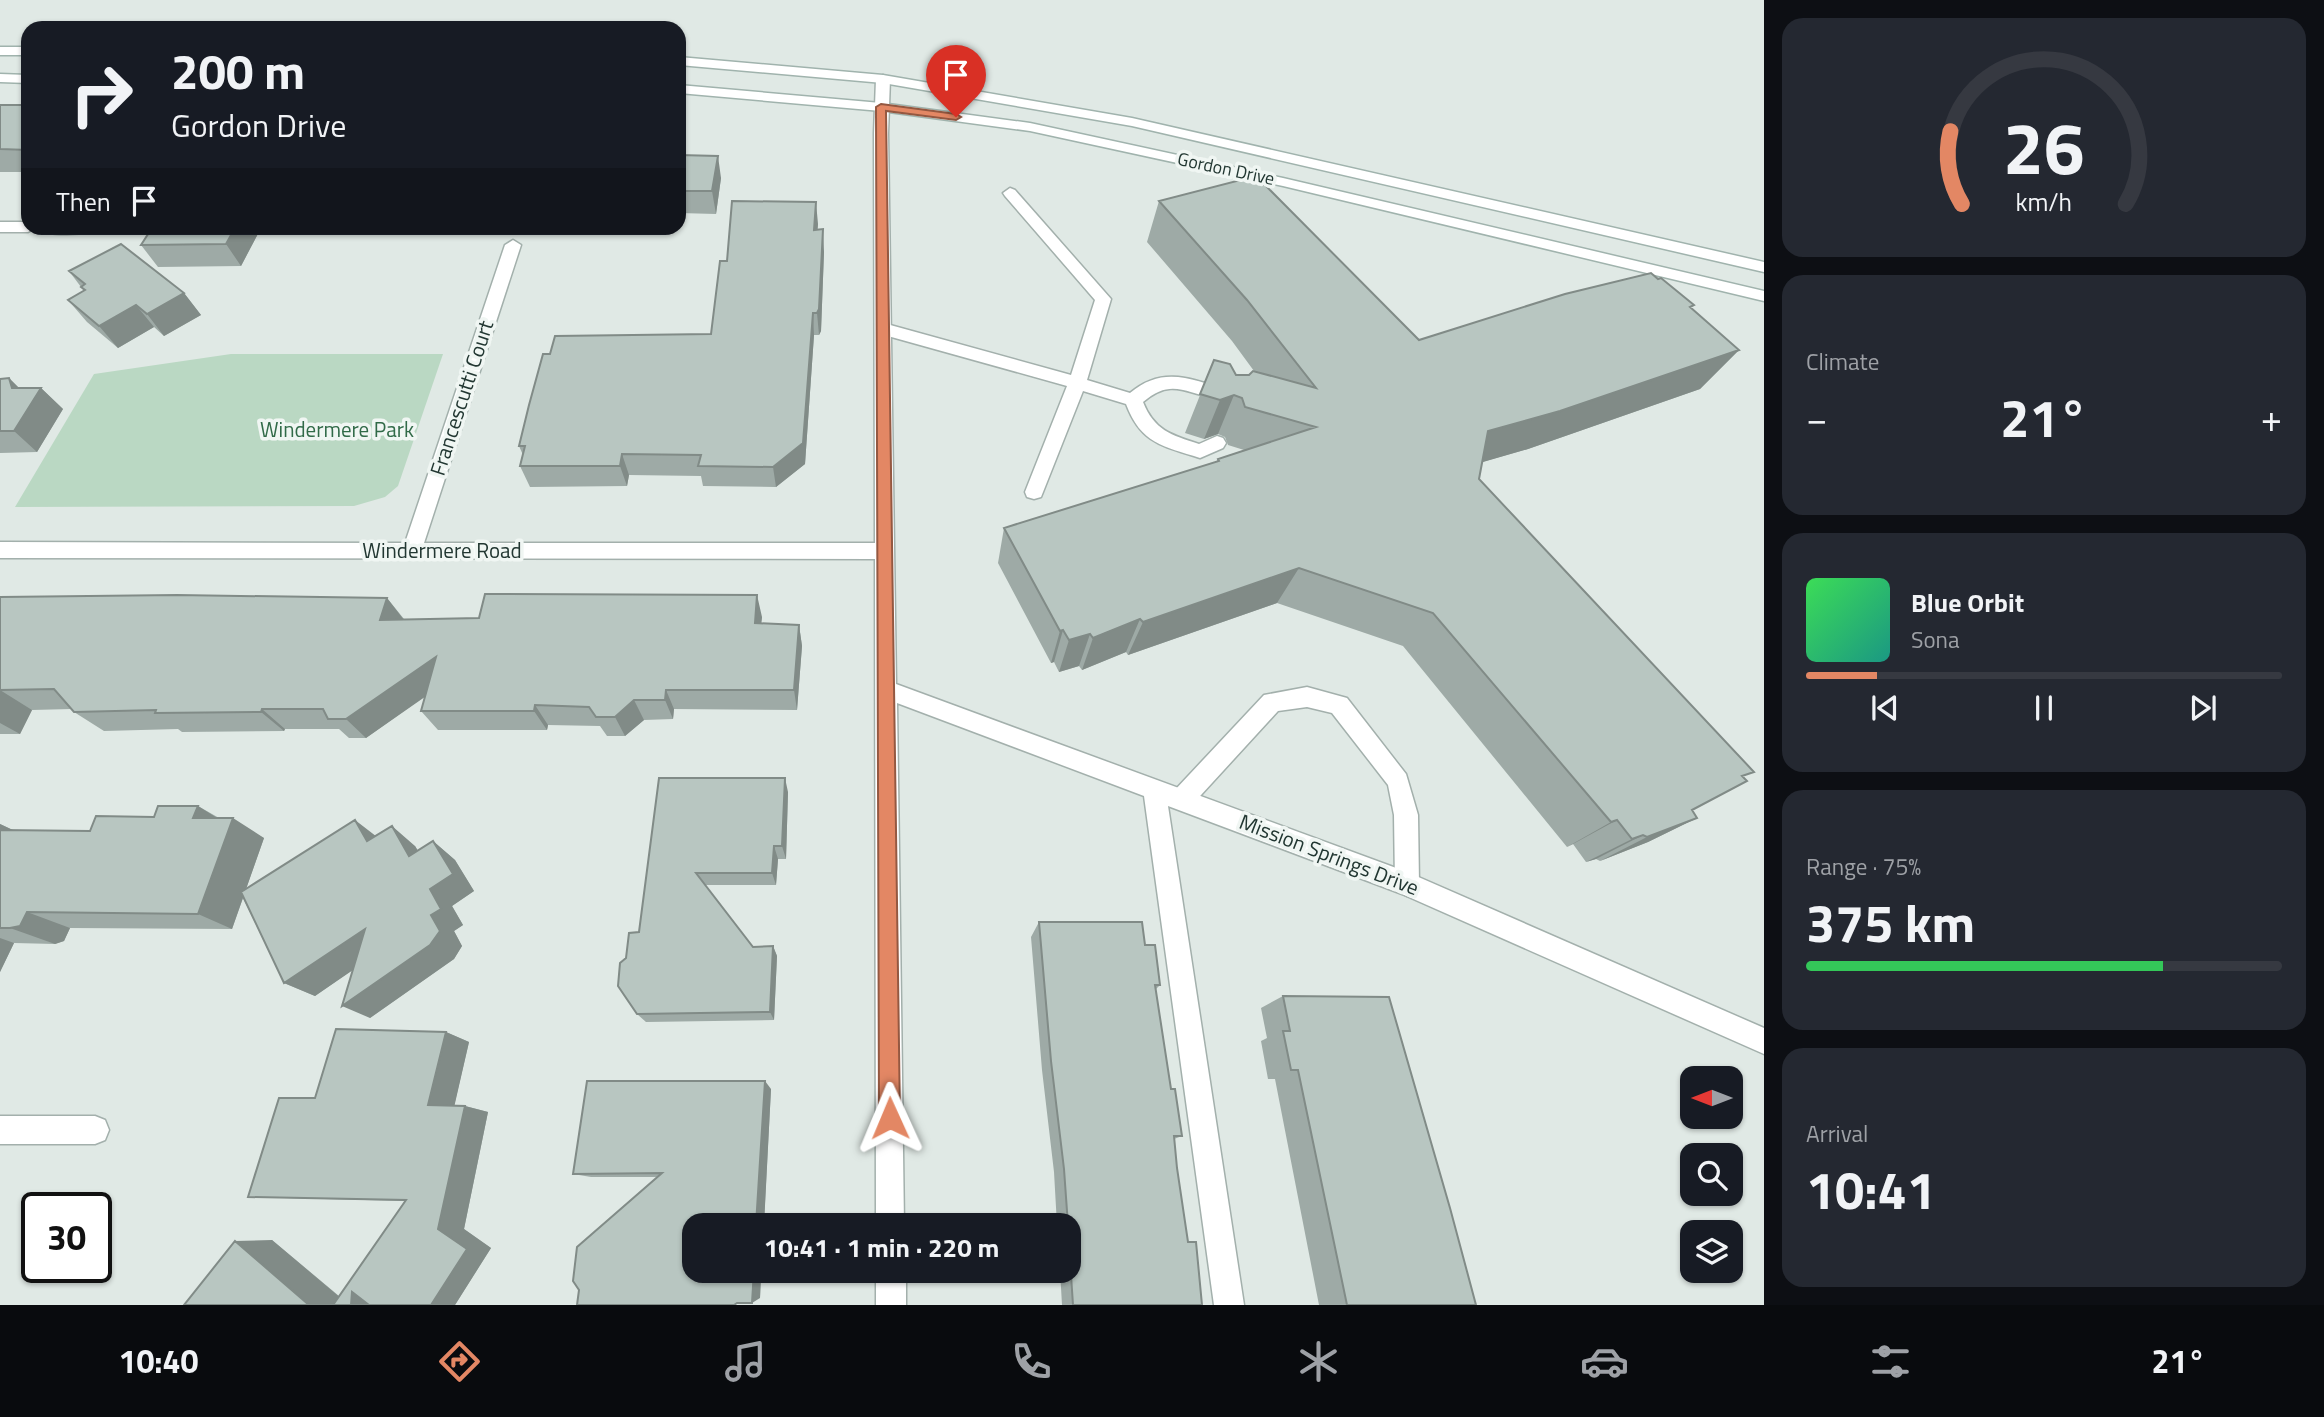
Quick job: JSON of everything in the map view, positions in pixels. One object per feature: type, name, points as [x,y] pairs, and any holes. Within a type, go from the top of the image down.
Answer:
[{"type":"street","points":[[0,51],[21,51]]},
{"type":"street","name":"Gordon Drive","points":[[686,62],[883,79],[1132,122],[1764,267]]},
{"type":"street","points":[[0,78],[21,79]]},
{"type":"street","points":[[883,79],[881,107],[890,1213]]},
{"type":"street","name":"Gordon Drive","points":[[686,90],[881,107],[1044,130],[1283,182],[1764,296]]},
{"type":"street","points":[[1010,193],[1103,299],[1077,383],[1034,492]]},
{"type":"street","points":[[0,227],[21,227]]},
{"type":"street","name":"Francescutti Court","points":[[412,551],[513,245]]},
{"type":"street","points":[[883,329],[1133,400]]},
{"type":"street","points":[[1133,400],[1151,385],[1169,381],[1223,395],[1226,407]]},
{"type":"street","points":[[1133,400],[1141,424],[1157,437],[1200,451],[1217,443]]},
{"type":"street","name":"Windermere Road","points":[[0,550],[884,551]]},
{"type":"street","name":"Mission Springs Drive","points":[[885,689],[1407,884],[1764,1041]]},
{"type":"street","points":[[1182,799],[1272,702],[1307,697],[1339,705],[1398,781],[1406,815],[1407,884]]},
{"type":"street","points":[[1154,788],[1229,1305]]},
{"type":"street","points":[[0,1130],[95,1130]]},
{"type":"street","points":[[891,1283],[891,1305]]},
{"type":"green space","name":"Windermere Park","points":[[231,354],[443,354],[398,486],[385,497],[354,506],[15,507],[94,374]]},
{"type":"building","points":[[0,105],[21,105],[21,150],[0,149]]},
{"type":"building","points":[[686,155],[718,156],[712,191],[686,191]]},
{"type":"building","points":[[1252,177],[1265,185],[1419,340],[1565,294],[1651,273],[1694,305],[1690,307],[1739,350],[1560,411],[1488,431],[1479,479],[1754,772],[1742,776],[1747,781],[1692,810],[1697,818],[1647,837],[1643,835],[1632,839],[1617,820],[1611,822],[1433,613],[1299,568],[1143,622],[1140,619],[1093,638],[1090,634],[1069,640],[1063,630],[1060,631],[1004,528],[1219,461],[1218,459],[1316,427],[1245,407],[1242,398],[1234,395],[1220,400],[1200,394],[1214,360],[1230,364],[1236,375],[1249,375],[1253,371],[1316,388],[1247,300],[1159,201]]},
{"type":"building","points":[[732,201],[816,202],[814,230],[823,229],[819,309],[817,313],[813,313],[803,443],[773,467],[698,466],[701,455],[622,454],[620,466],[520,466],[525,446],[519,446],[529,405],[543,354],[550,354],[555,336],[711,334],[720,261],[727,261]]},
{"type":"building","points":[[147,235],[231,235],[226,244],[141,245]]},
{"type":"building","points":[[121,244],[184,293],[147,314],[136,305],[99,326],[68,300],[85,290],[81,287],[85,284],[69,271]]},
{"type":"building","points":[[9,378],[12,388],[41,388],[14,431],[0,431],[0,379]]},
{"type":"building","points":[[485,594],[757,595],[755,623],[799,625],[794,690],[666,690],[665,700],[634,700],[615,717],[596,717],[589,707],[535,705],[534,711],[421,711],[436,657],[346,719],[328,719],[323,709],[262,709],[261,712],[74,712],[54,689],[0,690],[0,597],[177,595],[387,598],[380,620],[479,618]]},
{"type":"building","points":[[659,778],[785,778],[782,846],[774,846],[772,873],[696,873],[753,947],[773,946],[770,1012],[637,1014],[618,986],[620,963],[626,958],[629,933],[639,932]]},
{"type":"building","points":[[158,806],[198,806],[193,818],[233,818],[198,914],[27,912],[20,926],[0,928],[0,830],[90,831],[96,816],[154,817]]},
{"type":"building","points":[[355,820],[367,841],[392,826],[409,856],[433,841],[453,874],[430,889],[441,909],[431,915],[440,931],[430,945],[342,1006],[365,929],[284,983],[241,892]]},
{"type":"building","points":[[1039,922],[1142,922],[1145,945],[1155,945],[1160,985],[1155,985],[1171,1089],[1175,1089],[1182,1136],[1174,1136],[1177,1168],[1188,1242],[1196,1242],[1202,1305],[1073,1305],[1072,1283],[1081,1283],[1081,1213],[1067,1213]]},
{"type":"building","points":[[1283,996],[1389,997],[1476,1305],[1347,1305],[1298,1070],[1291,1070],[1283,1031],[1290,1031]]},
{"type":"building","points":[[336,1029],[446,1032],[428,1105],[465,1106],[438,1229],[467,1249],[431,1305],[369,1305],[352,1292],[351,1305],[333,1305],[406,1200],[248,1197],[279,1098],[315,1098]]},
{"type":"building","points":[[587,1081],[765,1081],[757,1213],[682,1213],[682,1283],[753,1283],[752,1303],[577,1305],[579,1290],[573,1281],[577,1247],[662,1173],[573,1174]]},
{"type":"building","points":[[235,1241],[309,1305],[184,1305]]},
{"type":"route","points":[[890,1118],[881,107],[956,117]]}]
